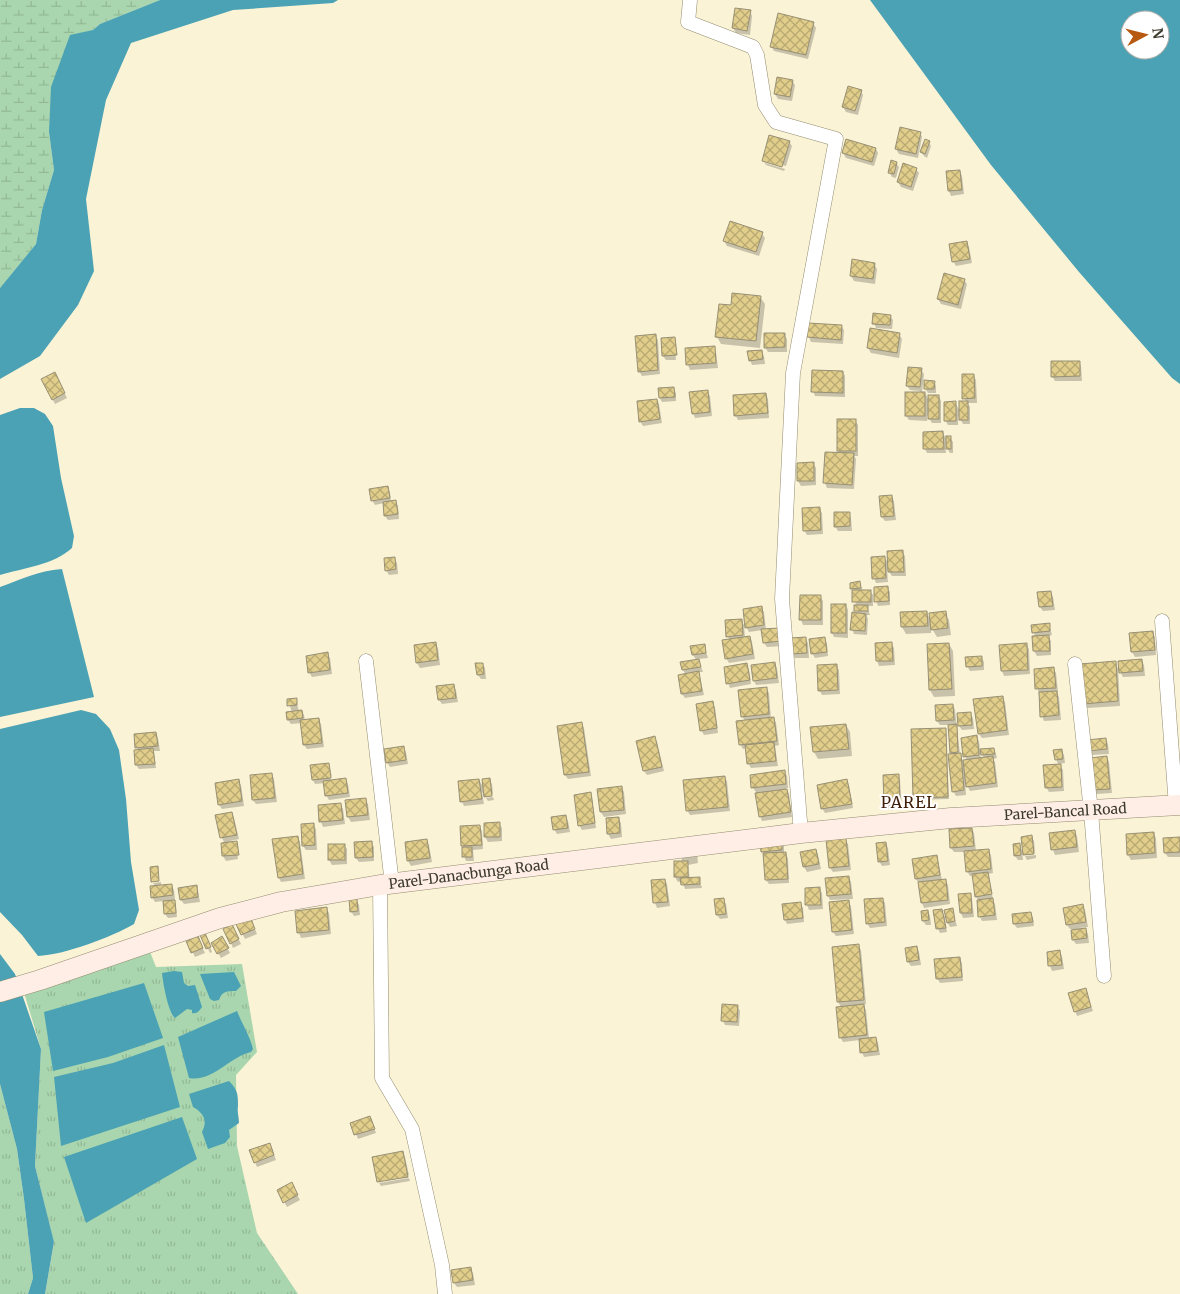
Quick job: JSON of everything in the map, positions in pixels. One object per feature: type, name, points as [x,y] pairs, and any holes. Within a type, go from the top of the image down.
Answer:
[{"type":"main road","name":"Parel-Bancal Road","points":[[951,818],[1178,806]]},
{"type":"main road","name":"Parel-Danacbunga Road","points":[[0,992],[220,918],[280,902],[386,885],[802,833],[951,818]]},
{"type":"street","points":[[690,0],[688,22],[753,47],[757,54],[765,105],[776,122],[836,139],[793,373],[782,599],[802,833]]},
{"type":"street","points":[[1162,621],[1178,806]]},
{"type":"street","points":[[366,661],[386,885],[382,1078],[412,1129],[442,1265],[445,1294]]},
{"type":"street","points":[[1075,664],[1091,811],[1104,976]]},
{"type":"green space","points":[[0,0],[160,0],[100,24],[93,30],[49,132],[54,170],[42,210],[36,244],[0,288]]},
{"type":"green space","points":[[147,944],[156,967],[242,964],[257,1052],[236,1075],[237,1146],[257,1233],[298,1294],[45,1294],[54,1243],[35,1166],[41,1049],[22,986]]},
{"type":"green space","points":[[0,1084],[17,1149],[24,1199],[33,1278],[28,1294],[0,1294]]},
{"type":"water","points":[[160,0],[338,0],[333,3],[233,10],[131,43],[106,100],[86,199],[94,271],[78,305],[40,356],[0,379],[0,288],[36,244],[42,210],[54,170],[49,132],[51,87],[70,35],[93,30],[100,24]]},
{"type":"water","points":[[870,0],[1180,0],[1180,384],[1172,378],[1079,272],[991,165]]},
{"type":"water","points":[[20,408],[34,408],[45,414],[53,426],[61,478],[74,536],[72,548],[64,554],[38,565],[0,575],[0,415]]},
{"type":"water","points":[[62,569],[94,697],[0,717],[0,587],[37,573]]},
{"type":"water","points":[[81,710],[96,714],[110,729],[119,750],[126,799],[131,862],[139,910],[134,924],[113,934],[74,949],[38,956],[22,935],[0,912],[0,729]]},
{"type":"water","points":[[0,954],[15,974],[41,1049],[35,1166],[54,1242],[45,1294],[28,1294],[33,1278],[24,1199],[17,1149],[0,1084]]},
{"type":"water","points":[[182,972],[184,983],[188,986],[195,985],[202,1007],[197,1013],[192,1013],[192,1010],[187,1009],[175,1018],[172,1015],[166,997],[162,973]]},
{"type":"water","points":[[234,972],[241,986],[236,991],[223,993],[219,1000],[214,1001],[210,999],[200,974]]},
{"type":"water","points":[[144,983],[163,1038],[108,1057],[53,1071],[44,1012]]},
{"type":"water","points":[[237,1011],[252,1044],[253,1049],[251,1052],[243,1054],[205,1077],[189,1078],[178,1037]]},
{"type":"water","points":[[164,1045],[180,1107],[61,1146],[54,1077],[113,1063]]},
{"type":"water","points":[[229,1081],[237,1093],[239,1123],[229,1130],[230,1137],[225,1143],[208,1149],[202,1132],[205,1124],[204,1118],[193,1107],[189,1094]]},
{"type":"water","points":[[182,1117],[197,1159],[86,1223],[64,1157]]},
{"type":"building","points":[[735,8],[751,10],[747,31],[732,28]]},
{"type":"building","points":[[778,13],[814,22],[806,55],[770,47]]},
{"type":"building","points":[[777,77],[793,80],[790,97],[774,94]]},
{"type":"building","points":[[848,86],[862,90],[855,111],[842,107]]},
{"type":"building","points":[[900,127],[921,132],[916,154],[895,149]]},
{"type":"building","points":[[769,135],[790,141],[782,167],[762,161]]},
{"type":"building","points":[[846,139],[876,148],[872,162],[842,153]]},
{"type":"building","points":[[925,139],[930,141],[925,154],[920,152]]},
{"type":"building","points":[[891,160],[897,162],[894,174],[888,173]]},
{"type":"building","points":[[903,163],[917,168],[911,187],[897,182]]},
{"type":"building","points":[[960,170],[962,190],[948,191],[946,171]]},
{"type":"building","points":[[730,221],[763,232],[756,252],[723,241]]},
{"type":"building","points":[[967,241],[970,259],[952,262],[949,244]]},
{"type":"building","points":[[852,259],[875,263],[873,279],[850,276]]},
{"type":"building","points":[[944,273],[965,279],[958,305],[937,299]]},
{"type":"building","points":[[732,293],[761,296],[756,341],[715,337],[719,304],[731,305]]},
{"type":"building","points":[[873,313],[891,315],[890,325],[872,324]]},
{"type":"building","points":[[808,323],[842,325],[841,340],[807,337]]},
{"type":"building","points":[[870,328],[900,333],[897,353],[867,348]]},
{"type":"building","points":[[764,333],[785,333],[785,347],[764,348]]},
{"type":"building","points":[[656,334],[658,370],[638,372],[635,336]]},
{"type":"building","points":[[675,337],[677,355],[662,356],[661,338]]},
{"type":"building","points":[[715,346],[716,363],[686,365],[685,348]]},
{"type":"building","points":[[762,350],[763,359],[749,361],[747,351]]},
{"type":"building","points":[[1051,361],[1080,361],[1080,376],[1051,377]]},
{"type":"building","points":[[908,367],[922,368],[920,387],[906,386]]},
{"type":"building","points":[[812,370],[843,371],[843,393],[811,392]]},
{"type":"building","points":[[55,372],[65,393],[52,400],[41,379]]},
{"type":"building","points":[[962,374],[974,374],[975,398],[962,399]]},
{"type":"building","points":[[924,380],[935,381],[934,389],[924,389]]},
{"type":"building","points":[[674,387],[675,397],[659,398],[658,388]]},
{"type":"building","points":[[708,390],[710,412],[692,414],[689,392]]},
{"type":"building","points":[[905,392],[925,392],[925,416],[905,416]]},
{"type":"building","points":[[766,393],[768,413],[734,416],[733,395]]},
{"type":"building","points":[[928,395],[939,395],[939,419],[928,419]]},
{"type":"building","points":[[657,399],[660,419],[639,422],[637,401]]},
{"type":"building","points":[[956,401],[956,421],[944,421],[944,402]]},
{"type":"building","points":[[959,401],[968,401],[968,420],[959,420]]},
{"type":"building","points":[[837,419],[856,419],[856,451],[837,451]]},
{"type":"building","points":[[943,431],[944,449],[923,449],[923,432]]},
{"type":"building","points":[[946,436],[951,436],[951,449],[946,449]]},
{"type":"building","points":[[825,452],[854,453],[852,485],[823,483]]},
{"type":"building","points":[[814,462],[814,481],[797,481],[797,463]]},
{"type":"building","points":[[388,486],[390,498],[371,501],[369,489]]},
{"type":"building","points":[[892,495],[894,516],[881,517],[879,496]]},
{"type":"building","points":[[396,500],[398,514],[384,516],[383,502]]},
{"type":"building","points":[[820,507],[821,530],[803,531],[802,508]]},
{"type":"building","points":[[834,512],[850,512],[850,526],[834,527]]},
{"type":"building","points":[[903,550],[904,572],[888,572],[887,551]]},
{"type":"building","points":[[885,556],[886,578],[872,579],[871,557]]},
{"type":"building","points":[[395,557],[396,569],[385,571],[384,558]]},
{"type":"building","points":[[860,581],[861,588],[850,589],[850,583]]},
{"type":"building","points":[[888,586],[889,601],[874,602],[874,587]]},
{"type":"building","points":[[852,590],[871,590],[871,602],[852,602]]},
{"type":"building","points":[[1051,591],[1053,606],[1039,607],[1037,592]]},
{"type":"building","points":[[800,595],[821,595],[821,620],[799,620]]},
{"type":"building","points":[[831,604],[846,604],[846,633],[831,633]]},
{"type":"building","points":[[854,605],[868,605],[868,611],[854,611]]},
{"type":"building","points":[[762,606],[764,625],[745,628],[743,609]]},
{"type":"building","points":[[927,611],[928,626],[901,627],[900,612]]},
{"type":"building","points":[[946,611],[948,628],[931,630],[929,613]]},
{"type":"building","points":[[852,612],[866,614],[865,631],[850,630]]},
{"type":"building","points":[[742,619],[743,635],[726,637],[725,620]]},
{"type":"building","points":[[1050,623],[1050,631],[1032,633],[1031,625]]},
{"type":"building","points":[[780,628],[781,641],[763,643],[761,629]]},
{"type":"building","points":[[1153,631],[1155,650],[1131,652],[1129,633]]},
{"type":"building","points":[[1049,635],[1050,651],[1033,651],[1032,636]]},
{"type":"building","points":[[750,636],[753,654],[725,659],[722,640]]},
{"type":"building","points":[[806,637],[807,653],[791,654],[790,638]]},
{"type":"building","points":[[825,637],[827,652],[811,654],[809,639]]},
{"type":"building","points":[[436,642],[438,660],[416,663],[414,645]]},
{"type":"building","points":[[892,642],[893,661],[876,661],[875,643]]},
{"type":"building","points":[[949,643],[952,689],[929,690],[927,644]]},
{"type":"building","points":[[1027,643],[1028,670],[1001,671],[999,645]]},
{"type":"building","points":[[705,644],[706,653],[692,655],[690,646]]},
{"type":"building","points":[[328,652],[330,670],[308,673],[306,656]]},
{"type":"building","points":[[982,656],[982,666],[966,667],[965,657]]},
{"type":"building","points":[[699,659],[701,667],[682,670],[680,662]]},
{"type":"building","points":[[1142,659],[1143,671],[1119,673],[1118,661]]},
{"type":"building","points":[[1116,661],[1118,701],[1083,704],[1080,664]]},
{"type":"building","points":[[775,662],[777,678],[753,681],[751,665]]},
{"type":"building","points":[[475,663],[483,663],[484,674],[477,675]]},
{"type":"building","points":[[747,663],[750,680],[726,684],[724,667]]},
{"type":"building","points":[[837,664],[838,690],[818,691],[817,665]]},
{"type":"building","points":[[1054,667],[1056,688],[1035,689],[1034,669]]},
{"type":"building","points":[[699,671],[702,691],[681,694],[678,675]]},
{"type":"building","points":[[454,684],[456,698],[438,700],[436,686]]},
{"type":"building","points":[[767,687],[769,714],[741,717],[738,690]]},
{"type":"building","points":[[1057,691],[1059,715],[1040,717],[1039,692]]},
{"type":"building","points":[[1003,696],[1007,730],[978,734],[973,699]]},
{"type":"building","points":[[297,698],[297,705],[287,706],[287,699]]},
{"type":"building","points":[[713,701],[717,728],[700,731],[696,704]]},
{"type":"building","points":[[953,704],[954,720],[936,721],[935,705]]},
{"type":"building","points":[[302,710],[303,718],[287,720],[286,712]]},
{"type":"building","points":[[971,712],[972,725],[958,726],[957,713]]},
{"type":"building","points":[[774,717],[777,741],[739,745],[736,721]]},
{"type":"building","points":[[319,718],[322,743],[303,745],[300,720]]},
{"type":"building","points":[[582,722],[589,772],[564,775],[557,726]]},
{"type":"building","points":[[846,724],[849,749],[813,752],[810,727]]},
{"type":"building","points":[[957,724],[958,752],[950,753],[948,725]]},
{"type":"building","points":[[946,728],[948,797],[913,798],[911,729]]},
{"type":"building","points":[[156,732],[158,746],[135,748],[134,734]]},
{"type":"building","points":[[977,735],[979,755],[963,757],[961,738]]},
{"type":"building","points":[[655,736],[662,767],[643,771],[636,741]]},
{"type":"building","points":[[1106,738],[1107,749],[1088,751],[1087,740]]},
{"type":"building","points":[[774,742],[776,761],[747,764],[745,745]]},
{"type":"building","points":[[404,746],[406,760],[386,763],[384,749]]},
{"type":"building","points":[[153,748],[155,764],[135,765],[134,750]]},
{"type":"building","points":[[994,748],[995,754],[981,755],[980,749]]},
{"type":"building","points":[[1062,749],[1063,759],[1055,760],[1053,750]]},
{"type":"building","points":[[961,753],[964,790],[952,792],[948,754]]},
{"type":"building","points":[[993,756],[996,783],[966,787],[963,760]]},
{"type":"building","points":[[1107,756],[1110,789],[1092,790],[1090,758]]},
{"type":"building","points":[[329,763],[331,778],[312,780],[310,765]]},
{"type":"building","points":[[1061,764],[1062,787],[1045,788],[1043,765]]},
{"type":"building","points":[[785,770],[786,784],[751,788],[750,775]]},
{"type":"building","points":[[272,773],[275,798],[252,800],[250,775]]},
{"type":"building","points":[[899,774],[900,805],[884,805],[883,775]]},
{"type":"building","points":[[725,776],[728,807],[686,811],[683,780]]},
{"type":"building","points":[[346,778],[348,793],[325,796],[323,781]]},
{"type":"building","points":[[490,778],[492,796],[484,797],[482,779]]},
{"type":"building","points":[[239,779],[242,801],[218,805],[215,783]]},
{"type":"building","points":[[479,779],[482,799],[460,802],[458,781]]},
{"type":"building","points":[[847,779],[852,804],[821,809],[817,785]]},
{"type":"building","points":[[622,786],[624,810],[600,812],[597,789]]},
{"type":"building","points":[[787,789],[791,812],[759,817],[755,793]]},
{"type":"building","points":[[591,792],[595,823],[578,826],[574,795]]},
{"type":"building","points":[[366,798],[368,815],[347,817],[345,800]]},
{"type":"building","points":[[341,803],[343,820],[319,822],[318,805]]},
{"type":"building","points":[[232,812],[237,835],[220,838],[215,815]]},
{"type":"building","points":[[566,815],[568,828],[553,830],[551,817]]},
{"type":"building","points":[[619,817],[620,833],[607,834],[606,818]]},
{"type":"building","points":[[500,822],[500,837],[484,837],[484,823]]},
{"type":"building","points":[[314,823],[315,845],[302,846],[301,824]]},
{"type":"building","points":[[480,825],[482,845],[461,846],[460,826]]},
{"type":"building","points":[[972,828],[974,846],[950,848],[949,829]]},
{"type":"building","points":[[1075,830],[1077,847],[1051,850],[1049,833]]},
{"type":"building","points":[[1154,832],[1155,853],[1127,855],[1126,834]]},
{"type":"building","points":[[1032,835],[1034,854],[1023,855],[1021,837]]},
{"type":"building","points":[[298,836],[303,874],[278,878],[272,839]]},
{"type":"building","points":[[1180,837],[1180,852],[1164,853],[1163,838]]},
{"type":"building","points":[[846,838],[849,866],[829,868],[826,840]]},
{"type":"building","points":[[427,839],[430,858],[407,861],[405,842]]},
{"type":"building","points":[[782,840],[782,850],[761,852],[760,842]]},
{"type":"building","points":[[237,841],[239,855],[222,856],[221,843]]},
{"type":"building","points":[[372,841],[373,857],[355,858],[354,842]]},
{"type":"building","points":[[886,842],[888,861],[878,862],[876,843]]},
{"type":"building","points":[[1020,843],[1021,855],[1014,856],[1013,844]]},
{"type":"building","points":[[328,844],[345,844],[345,860],[328,860]]},
{"type":"building","points":[[462,847],[472,847],[472,857],[462,857]]},
{"type":"building","points":[[816,849],[819,864],[803,867],[800,852]]},
{"type":"building","points":[[989,849],[991,869],[966,872],[964,851]]},
{"type":"building","points":[[786,852],[788,879],[765,880],[763,853]]},
{"type":"building","points":[[937,855],[940,875],[915,879],[912,859]]},
{"type":"building","points":[[674,861],[688,861],[688,877],[674,877]]},
{"type":"building","points":[[158,866],[159,881],[151,882],[150,867]]},
{"type":"building","points":[[988,872],[992,894],[975,897],[972,874]]},
{"type":"building","points":[[849,876],[851,894],[827,896],[825,878]]},
{"type":"building","points":[[700,877],[700,884],[681,885],[680,878]]},
{"type":"building","points":[[665,879],[668,902],[653,903],[651,880]]},
{"type":"building","points":[[946,879],[948,900],[921,903],[918,882]]},
{"type":"building","points":[[172,884],[173,895],[151,898],[150,886]]},
{"type":"building","points":[[197,885],[198,897],[180,900],[178,888]]},
{"type":"building","points":[[820,887],[821,905],[805,905],[805,888]]},
{"type":"building","points":[[971,893],[972,913],[960,913],[958,894]]},
{"type":"building","points":[[724,898],[726,914],[716,915],[714,899]]},
{"type":"building","points":[[883,898],[885,922],[866,924],[864,899]]},
{"type":"building","points":[[993,898],[995,915],[978,917],[977,900]]},
{"type":"building","points":[[349,899],[357,899],[358,911],[350,912]]},
{"type":"building","points":[[175,900],[176,913],[164,914],[163,901]]},
{"type":"building","points":[[849,900],[852,930],[832,932],[829,902]]},
{"type":"building","points":[[801,902],[803,918],[784,920],[782,904]]},
{"type":"building","points":[[1083,904],[1086,922],[1066,925],[1063,908]]},
{"type":"building","points":[[327,907],[329,930],[297,933],[295,911]]},
{"type":"building","points":[[953,908],[955,921],[947,923],[944,910]]},
{"type":"building","points":[[942,909],[946,928],[936,929],[933,910]]},
{"type":"building","points":[[928,910],[929,920],[922,921],[921,911]]},
{"type":"building","points":[[1031,912],[1033,922],[1013,924],[1012,914]]},
{"type":"building","points":[[250,916],[255,929],[241,935],[235,922]]},
{"type":"building","points":[[232,924],[239,939],[230,944],[223,929]]},
{"type":"building","points":[[1086,928],[1087,938],[1072,940],[1071,930]]},
{"type":"building","points":[[205,933],[211,947],[206,949],[200,935]]},
{"type":"building","points":[[198,936],[203,948],[191,953],[186,941]]},
{"type":"building","points":[[222,936],[229,948],[217,954],[211,943]]},
{"type":"building","points":[[859,944],[864,1000],[837,1002],[832,947]]},
{"type":"building","points":[[917,946],[919,960],[907,962],[905,948]]},
{"type":"building","points":[[1060,950],[1062,965],[1048,966],[1047,952]]},
{"type":"building","points":[[960,957],[962,977],[936,979],[934,959]]},
{"type":"building","points":[[1086,988],[1091,1007],[1074,1012],[1068,993]]},
{"type":"building","points":[[722,1004],[738,1005],[737,1022],[721,1021]]},
{"type":"building","points":[[864,1004],[867,1035],[839,1038],[836,1007]]},
{"type":"building","points":[[876,1037],[878,1051],[860,1053],[859,1039]]},
{"type":"building","points":[[370,1116],[375,1129],[354,1135],[350,1123]]},
{"type":"building","points":[[270,1143],[274,1155],[254,1163],[249,1150]]},
{"type":"building","points":[[403,1151],[408,1177],[377,1182],[372,1157]]},
{"type":"building","points":[[292,1182],[298,1195],[283,1203],[277,1190]]},
{"type":"building","points":[[471,1267],[473,1280],[453,1283],[451,1270]]},
{"type":"district","name":"PAREL","points":[[909,802]]}]
